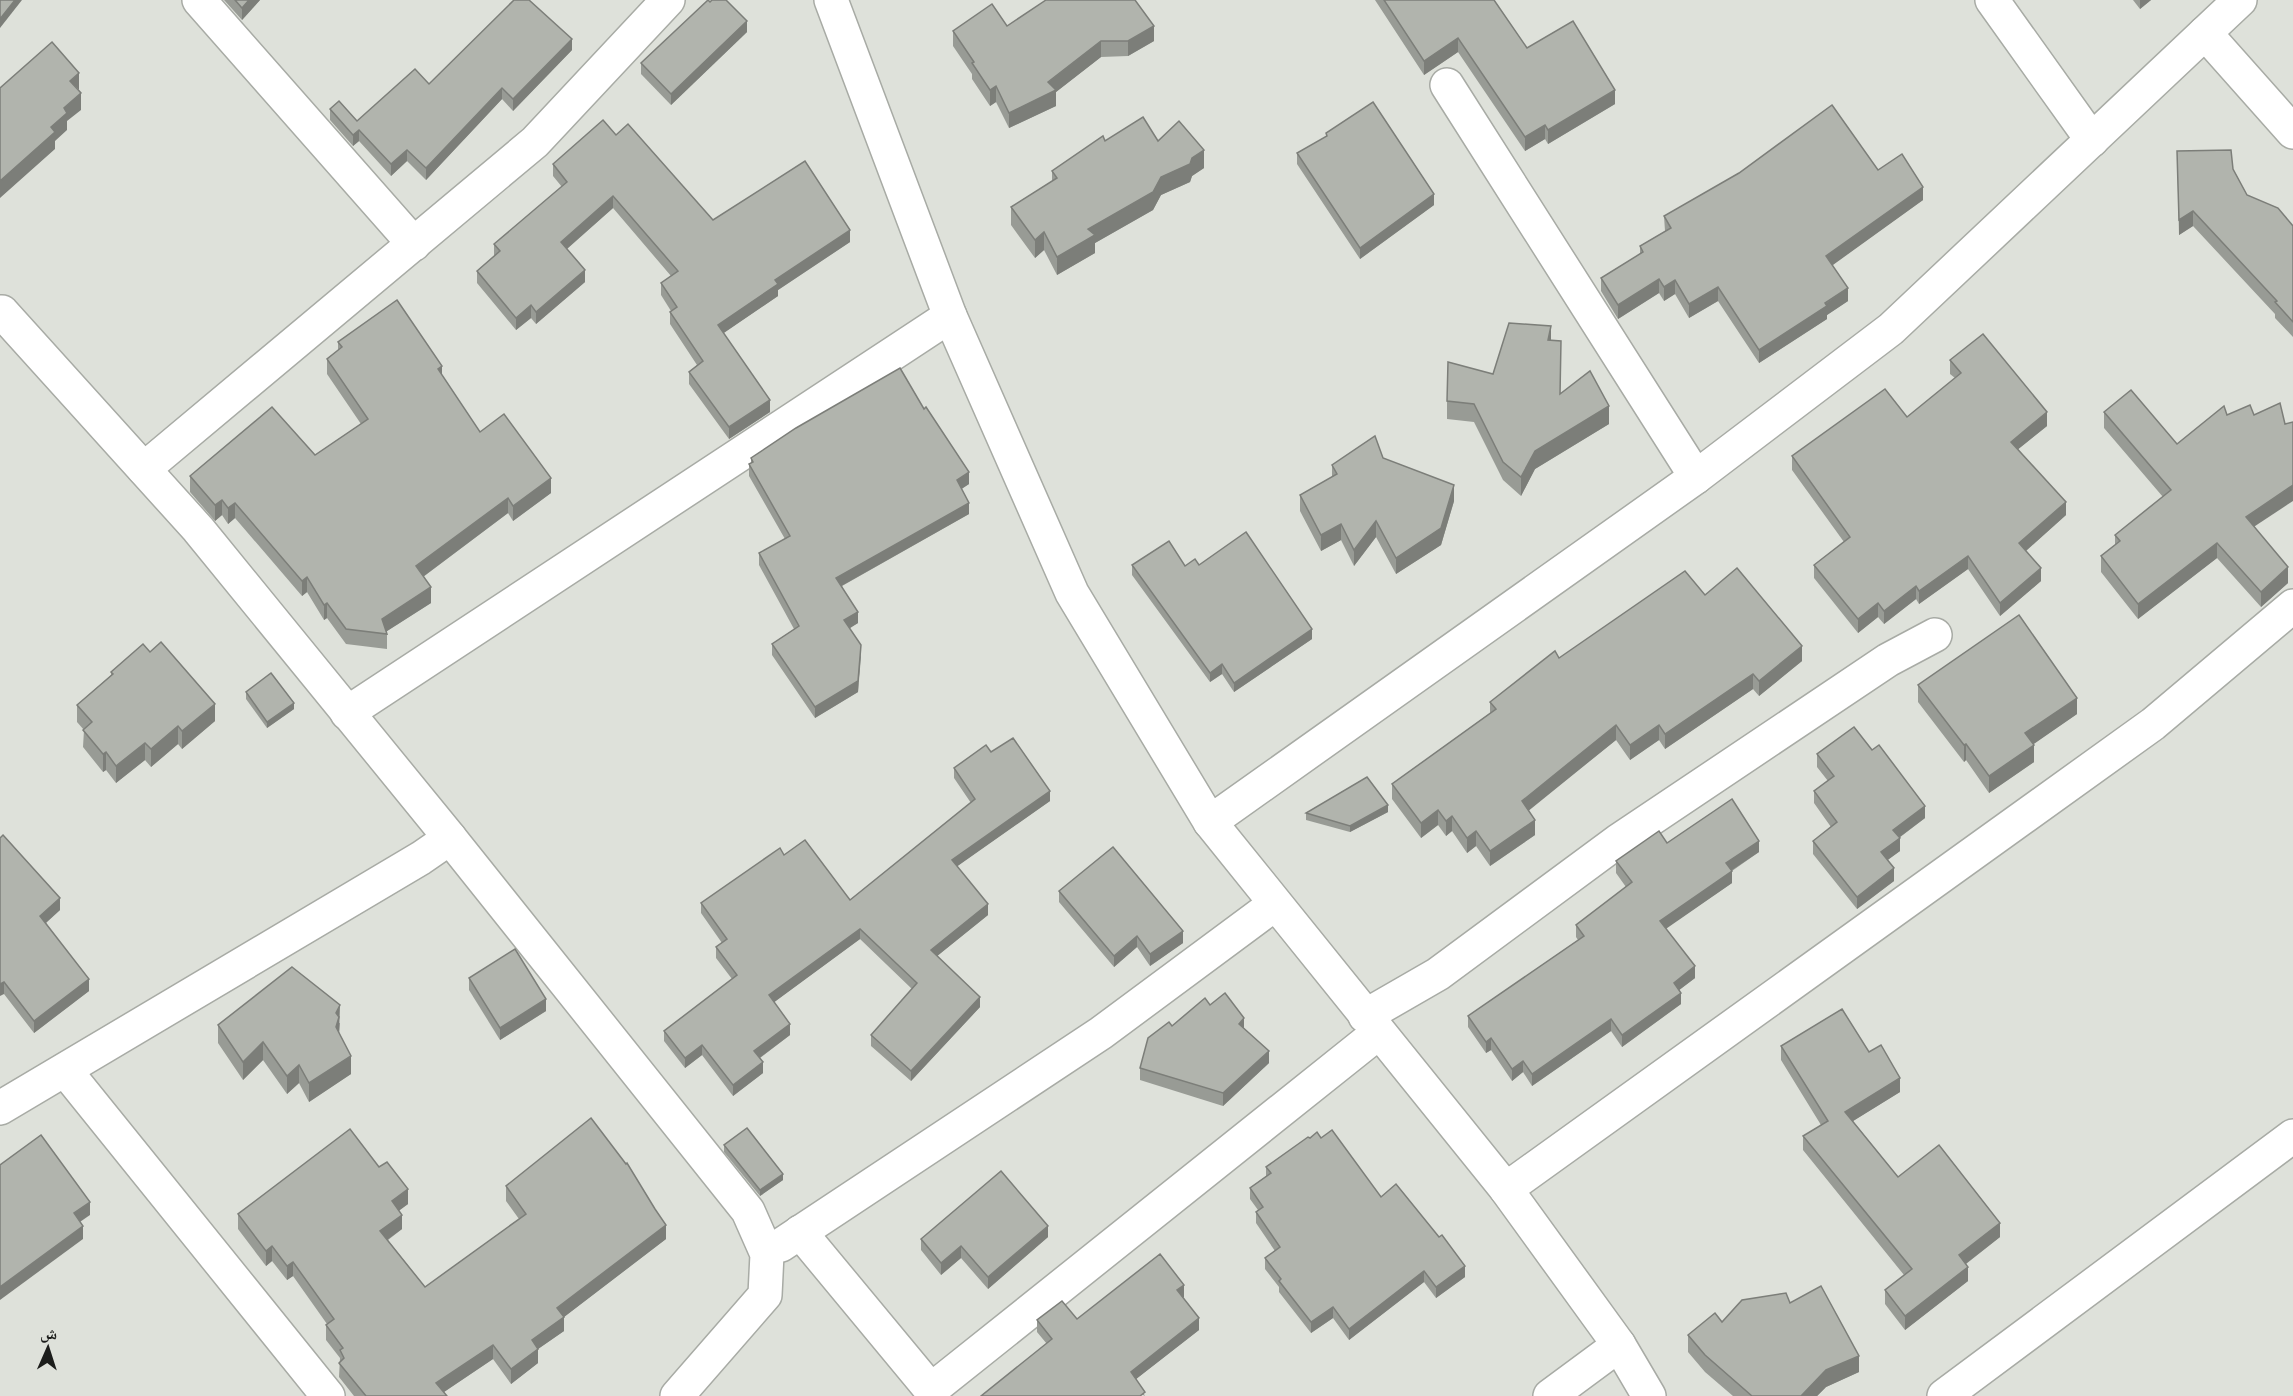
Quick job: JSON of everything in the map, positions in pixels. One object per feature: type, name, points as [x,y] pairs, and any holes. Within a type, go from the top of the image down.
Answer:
[{"type":"street","points":[[199,0],[414,244]]},
{"type":"street","points":[[144,469],[535,142],[668,0]]},
{"type":"street","points":[[831,0],[950,316],[1072,593],[1210,822],[1371,1025],[1506,1189],[1619,1346],[1649,1396]]},
{"type":"street","points":[[1992,0],[2092,140]]},
{"type":"street","points":[[1210,822],[1696,477],[1891,329],[2240,0]]},
{"type":"street","points":[[2205,33],[2293,132]]},
{"type":"street","points":[[1448,85],[1696,477]]},
{"type":"street","points":[[0,312],[198,529],[450,838],[748,1210],[767,1254],[765,1295],[677,1396]]},
{"type":"street","points":[[347,713],[950,316]]},
{"type":"street","points":[[1506,1189],[2153,724],[2293,606]]},
{"type":"street","points":[[800,1232],[932,1393],[1371,1025],[1438,974],[1618,841],[1878,667],[1935,635]]},
{"type":"street","points":[[0,1108],[411,864],[450,838]]},
{"type":"street","points":[[767,1254],[1101,1033],[1275,904]]},
{"type":"street","points":[[65,1070],[328,1396]]},
{"type":"street","points":[[1944,1396],[2293,1136]]},
{"type":"street","points":[[1550,1396],[1619,1346]]},
{"type":"building","points":[[0,0],[15,0],[0,19]]},
{"type":"building","points":[[235,0],[249,0],[242,8]]},
{"type":"building","points":[[514,0],[529,0],[572,39],[513,99],[502,88],[426,168],[407,150],[391,164],[359,130],[353,135],[330,109],[339,101],[357,121],[415,69],[429,84]]},
{"type":"building","points":[[708,0],[710,2],[726,0],[747,21],[671,94],[641,63]]},
{"type":"building","points":[[1046,0],[1135,0],[1154,26],[1128,41],[1101,41],[1048,82],[1056,90],[1009,113],[996,86],[990,90],[953,31],[992,4],[1007,26]]},
{"type":"building","points":[[1384,0],[1494,0],[1527,48],[1573,21],[1615,90],[1548,130],[1545,125],[1525,137],[1458,38],[1424,61]]},
{"type":"building","points":[[52,42],[79,73],[70,81],[81,93],[64,108],[67,113],[51,127],[55,132],[0,181],[0,88]]},
{"type":"building","points":[[1373,102],[1434,194],[1360,248],[1297,153],[1327,136],[1326,133]]},
{"type":"building","points":[[1832,105],[1878,170],[1902,154],[1923,187],[1826,256],[1848,288],[1825,303],[1827,306],[1759,350],[1718,287],[1689,304],[1675,280],[1664,287],[1659,279],[1618,305],[1601,278],[1643,252],[1640,246],[1671,228],[1664,216],[1739,173]]},
{"type":"building","points":[[1143,117],[1158,141],[1179,121],[1204,150],[1192,158],[1190,164],[1161,177],[1153,192],[1088,229],[1095,235],[1057,257],[1044,232],[1035,240],[1011,207],[1057,178],[1052,171],[1103,136],[1105,141]]},
{"type":"building","points":[[603,120],[616,135],[628,124],[713,220],[805,161],[850,230],[775,280],[778,284],[718,325],[770,400],[729,427],[689,372],[703,361],[670,312],[677,307],[661,283],[678,271],[613,196],[561,242],[585,270],[536,312],[531,305],[516,318],[477,271],[500,251],[494,244],[567,182],[553,164]]},
{"type":"building","points":[[2231,150],[2233,169],[2247,195],[2278,208],[2293,226],[2293,322],[2275,302],[2277,301],[2193,211],[2179,220],[2177,151]]},
{"type":"building","points":[[397,300],[442,366],[438,369],[480,432],[504,414],[551,478],[513,506],[508,498],[416,566],[431,587],[382,619],[387,634],[346,629],[327,603],[324,605],[307,577],[302,581],[235,503],[228,508],[222,500],[215,505],[190,476],[272,407],[315,455],[368,419],[327,359],[342,347],[338,342]]},
{"type":"building","points":[[1509,323],[1551,326],[1548,340],[1561,341],[1560,394],[1590,371],[1609,406],[1535,451],[1521,477],[1503,462],[1474,404],[1447,401],[1448,362],[1493,374]]},
{"type":"building","points":[[1983,334],[2047,412],[2011,442],[2066,502],[2019,543],[2041,568],[2000,603],[1968,556],[1919,591],[1916,586],[1884,611],[1878,603],[1858,619],[1814,565],[1850,537],[1792,456],[1885,389],[1907,417],[1961,373],[1950,360]]},
{"type":"building","points":[[900,368],[924,409],[926,407],[969,472],[957,480],[969,503],[836,578],[858,612],[844,620],[861,645],[858,681],[815,707],[772,644],[799,626],[759,553],[790,536],[749,464],[753,462],[751,458],[796,428]]},
{"type":"building","points":[[2131,390],[2177,444],[2224,406],[2227,415],[2250,405],[2254,415],[2280,403],[2285,424],[2293,422],[2293,485],[2246,517],[2288,567],[2261,592],[2217,543],[2138,604],[2101,556],[2120,541],[2115,535],[2171,490],[2104,412]]},
{"type":"building","points":[[1375,436],[1383,458],[1454,485],[1441,528],[1396,558],[1376,521],[1354,550],[1341,524],[1321,535],[1300,495],[1337,474],[1332,465]]},
{"type":"building","points":[[1246,532],[1312,629],[1234,683],[1222,664],[1210,673],[1132,565],[1169,541],[1185,566],[1195,559],[1199,565]]},
{"type":"building","points":[[1737,568],[1802,646],[1759,681],[1753,674],[1665,734],[1659,725],[1630,745],[1616,725],[1522,801],[1535,820],[1490,851],[1476,831],[1467,838],[1452,816],[1446,821],[1438,810],[1421,823],[1392,784],[1496,709],[1490,702],[1555,651],[1559,658],[1685,571],[1705,595]]},
{"type":"building","points":[[2019,615],[2077,698],[2025,733],[2034,745],[1989,776],[1918,685]]},
{"type":"building","points":[[161,642],[215,704],[182,731],[178,726],[151,749],[145,743],[116,766],[106,752],[103,754],[83,730],[92,722],[77,705],[143,644],[150,652]]},
{"type":"building","points":[[271,673],[294,703],[267,722],[246,692]]},
{"type":"building","points":[[1854,727],[1872,750],[1879,745],[1925,806],[1893,830],[1900,838],[1881,852],[1894,868],[1857,897],[1813,841],[1837,822],[1814,791],[1834,776],[1817,754]]},
{"type":"building","points":[[1013,738],[1050,791],[952,860],[988,904],[931,950],[980,997],[911,1071],[871,1035],[917,983],[860,929],[769,995],[790,1024],[754,1051],[763,1062],[733,1085],[702,1045],[685,1058],[664,1031],[737,975],[716,947],[727,939],[701,903],[780,848],[784,855],[805,840],[850,900],[975,799],[954,768],[986,745],[991,752]]},
{"type":"building","points":[[1367,777],[1388,805],[1350,826],[1306,813]]},
{"type":"building","points":[[1732,799],[1759,841],[1726,863],[1732,871],[1660,921],[1695,966],[1674,983],[1681,993],[1622,1035],[1611,1019],[1532,1074],[1523,1061],[1512,1069],[1491,1038],[1486,1042],[1468,1016],[1584,936],[1576,925],[1632,882],[1616,861],[1659,831],[1667,843]]},
{"type":"building","points":[[3,835],[60,898],[40,916],[89,979],[34,1021],[4,982],[0,984],[0,838]]},
{"type":"building","points":[[1113,847],[1183,931],[1150,954],[1137,936],[1114,956],[1059,891]]},
{"type":"building","points":[[515,949],[546,999],[500,1028],[469,978]]},
{"type":"building","points":[[292,967],[340,1005],[336,1013],[339,1017],[336,1027],[351,1056],[309,1083],[299,1065],[287,1076],[263,1042],[243,1062],[218,1025]]},
{"type":"building","points":[[1225,993],[1244,1018],[1239,1024],[1269,1051],[1223,1093],[1140,1068],[1148,1038],[1169,1022],[1172,1026],[1205,998],[1210,1005]]},
{"type":"building","points":[[1842,1009],[1869,1052],[1881,1045],[1900,1078],[1845,1112],[1898,1177],[1939,1145],[2000,1223],[1959,1255],[1968,1267],[1905,1316],[1885,1290],[1912,1269],[1803,1136],[1828,1121],[1781,1046]]},
{"type":"building","points":[[591,1118],[627,1163],[666,1225],[557,1308],[564,1317],[532,1340],[538,1349],[511,1369],[493,1345],[436,1383],[447,1396],[366,1396],[339,1363],[344,1358],[340,1350],[343,1348],[326,1325],[334,1319],[293,1262],[287,1266],[272,1246],[266,1251],[238,1214],[350,1129],[379,1167],[387,1162],[408,1189],[392,1201],[402,1215],[380,1231],[425,1287],[526,1214],[506,1186]]},
{"type":"building","points":[[747,1128],[783,1174],[760,1190],[724,1145]]},
{"type":"building","points":[[1332,1130],[1381,1197],[1396,1184],[1439,1237],[1442,1235],[1465,1266],[1436,1287],[1424,1271],[1349,1329],[1333,1307],[1311,1322],[1279,1281],[1281,1279],[1265,1258],[1280,1247],[1256,1212],[1263,1207],[1250,1188],[1271,1173],[1266,1167],[1308,1137],[1310,1138],[1317,1132],[1321,1138]]},
{"type":"building","points":[[41,1135],[90,1202],[74,1213],[83,1226],[0,1287],[0,1165]]},
{"type":"building","points":[[1001,1171],[1048,1226],[988,1277],[961,1246],[941,1263],[921,1239]]},
{"type":"building","points":[[1160,1254],[1184,1285],[1177,1290],[1199,1318],[1131,1372],[1145,1392],[1140,1396],[981,1396],[1052,1339],[1037,1320],[1062,1301],[1077,1319]]},
{"type":"building","points":[[1821,1286],[1859,1356],[1826,1370],[1801,1396],[1752,1396],[1705,1355],[1688,1335],[1715,1313],[1722,1322],[1742,1300],[1786,1293],[1790,1303]]}]
